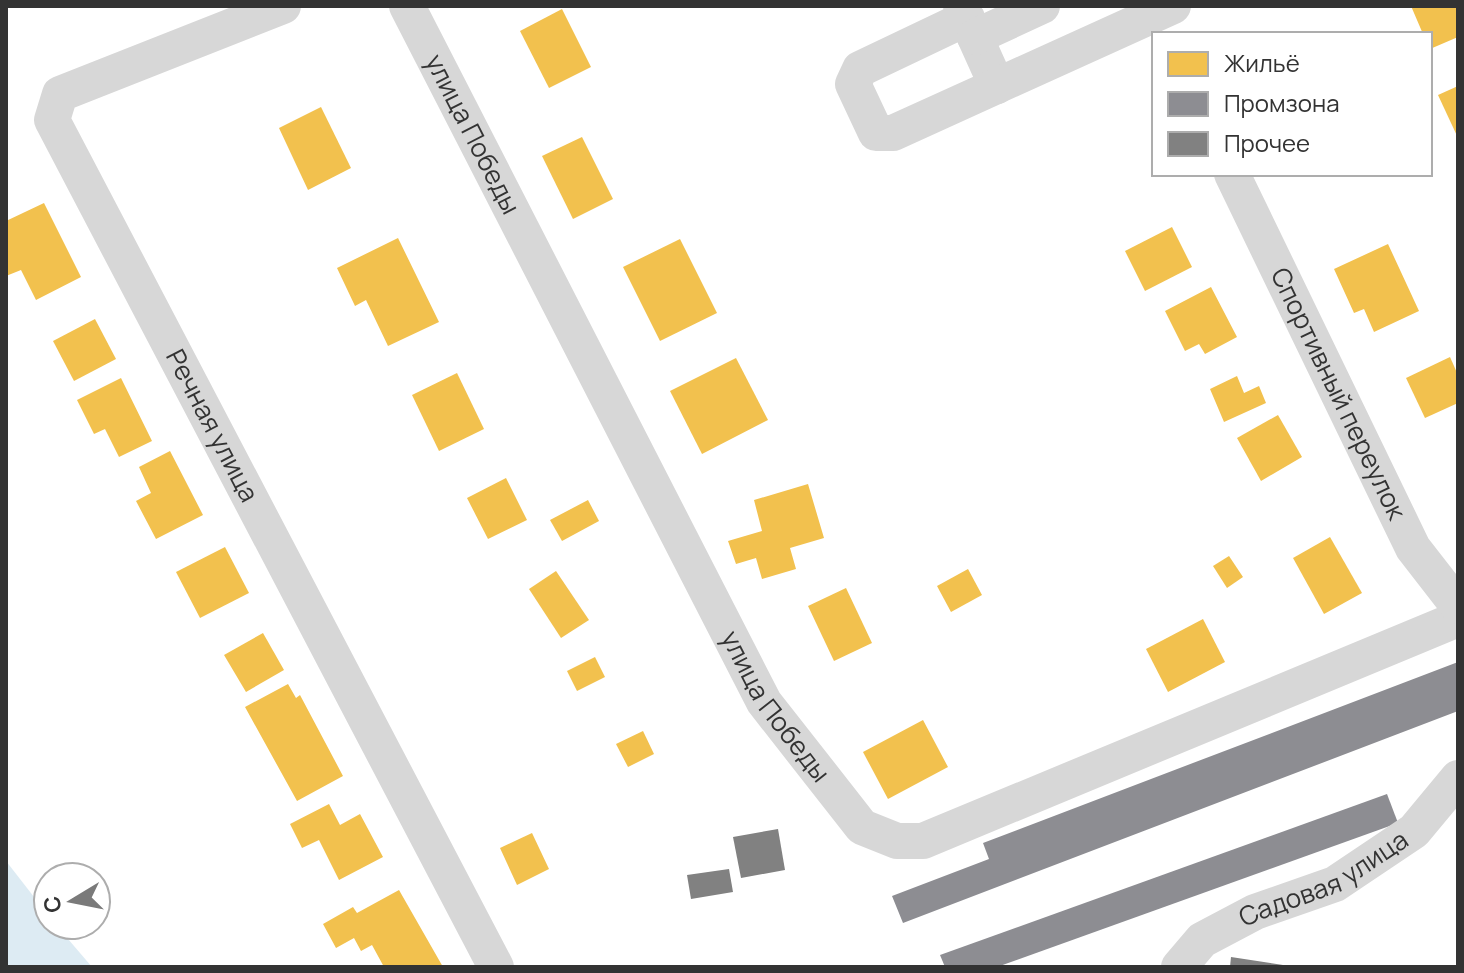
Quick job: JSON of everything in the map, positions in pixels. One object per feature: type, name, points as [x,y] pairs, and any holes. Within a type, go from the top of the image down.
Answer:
[{"type":"street","name":"Речная улица","points":[[283,6],[60,94],[52,120],[496,967]]},
{"type":"street","name":"улица Победы","points":[[407,6],[764,702],[862,827],[897,841],[923,841],[1458,619]]},
{"type":"street","points":[[1042,6],[968,20],[860,69],[853,84],[876,133],[893,133],[997,86],[1164,18]]},
{"type":"street","points":[[968,20],[997,86]]},
{"type":"street","name":"Спортивный переулок","points":[[1233,176],[1413,548],[1458,606]]},
{"type":"street","name":"Садовая улица","points":[[1179,967],[1202,940],[1255,912],[1335,884],[1414,831],[1458,778]]},
{"type":"shaded area","points":[[6,861],[32,894],[32,941],[70,941],[92,967],[6,967]]},
{"type":"building: Жильё","points":[[1411,6],[1458,6],[1458,37],[1432,48],[1432,32],[1422,32]]},
{"type":"building: Жильё","points":[[562,9],[591,67],[549,88],[520,31]]},
{"type":"building: Жильё","points":[[1458,86],[1458,138],[1438,95]]},
{"type":"building: Жильё","points":[[321,107],[351,168],[308,190],[279,128]]},
{"type":"building: Жильё","points":[[582,137],[613,199],[573,219],[542,156]]},
{"type":"building: Жильё","points":[[44,203],[81,277],[36,300],[21,270],[6,276],[6,221]]},
{"type":"building: Жильё","points":[[1172,227],[1192,267],[1145,291],[1125,251]]},
{"type":"building: Жильё","points":[[398,238],[439,322],[388,346],[366,300],[355,306],[337,268]]},
{"type":"building: Жильё","points":[[680,239],[717,313],[660,341],[623,267]]},
{"type":"building: Жильё","points":[[1388,244],[1419,311],[1374,332],[1364,309],[1354,313],[1334,269]]},
{"type":"building: Жильё","points":[[1211,287],[1237,337],[1205,354],[1199,344],[1185,351],[1165,311]]},
{"type":"building: Жильё","points":[[95,319],[116,359],[74,381],[53,341]]},
{"type":"building: Жильё","points":[[1450,357],[1458,375],[1458,403],[1425,418],[1406,378]]},
{"type":"building: Жильё","points":[[736,358],[768,420],[702,454],[670,391]]},
{"type":"building: Жильё","points":[[457,373],[484,429],[439,451],[412,395]]},
{"type":"building: Жильё","points":[[1237,376],[1244,393],[1259,386],[1266,403],[1224,422],[1210,389]]},
{"type":"building: Жильё","points":[[121,378],[152,441],[119,457],[105,429],[94,434],[77,400]]},
{"type":"building: Жильё","points":[[1278,415],[1302,457],[1261,481],[1237,438]]},
{"type":"building: Жильё","points":[[170,451],[203,515],[156,539],[136,501],[151,493],[139,467]]},
{"type":"building: Жильё","points":[[506,478],[527,520],[488,539],[467,498]]},
{"type":"building: Жильё","points":[[808,484],[824,538],[790,548],[796,569],[762,579],[756,558],[736,564],[728,541],[762,531],[754,500]]},
{"type":"building: Жильё","points":[[588,500],[599,521],[562,541],[550,520]]},
{"type":"building: Жильё","points":[[1330,537],[1362,593],[1324,614],[1293,558]]},
{"type":"building: Жильё","points":[[225,547],[249,593],[200,618],[176,572]]},
{"type":"building: Жильё","points":[[1229,556],[1243,577],[1227,588],[1213,566]]},
{"type":"building: Жильё","points":[[968,569],[982,595],[951,612],[937,586]]},
{"type":"building: Жильё","points":[[556,571],[589,620],[561,638],[529,589]]},
{"type":"building: Жильё","points":[[846,588],[872,643],[834,661],[808,606]]},
{"type":"building: Жильё","points":[[1203,619],[1225,662],[1168,692],[1146,649]]},
{"type":"building: Жильё","points":[[263,633],[284,670],[246,692],[224,655]]},
{"type":"building: Жильё","points":[[595,657],[605,677],[577,691],[567,671]]},
{"type":"building: Жильё","points":[[288,684],[296,698],[300,695],[343,776],[297,801],[245,707]]},
{"type":"building: Жильё","points":[[923,720],[948,767],[888,799],[863,752]]},
{"type":"building: Жильё","points":[[643,731],[654,754],[628,767],[616,744]]},
{"type":"building: Жильё","points":[[329,804],[340,825],[360,814],[383,857],[339,880],[319,840],[302,848],[290,824]]},
{"type":"building: Жильё","points":[[532,833],[549,869],[517,885],[500,848]]},
{"type":"building: Жильё","points":[[399,890],[443,967],[384,967],[372,945],[361,951],[354,938],[336,948],[323,924],[353,907],[357,913]]},
{"type":"building: Промзона","points":[[1458,662],[1458,711],[903,923],[892,896],[989,859],[983,843]]},
{"type":"building: Промзона","points":[[1387,794],[1398,823],[997,967],[945,967],[940,955]]},
{"type":"building: Прочее","points":[[778,829],[785,870],[741,878],[733,837]]},
{"type":"building: Прочее","points":[[729,869],[733,892],[691,899],[687,875]]},
{"type":"building: Прочее","points":[[1231,957],[1283,965],[1283,967],[1230,967]]}]
